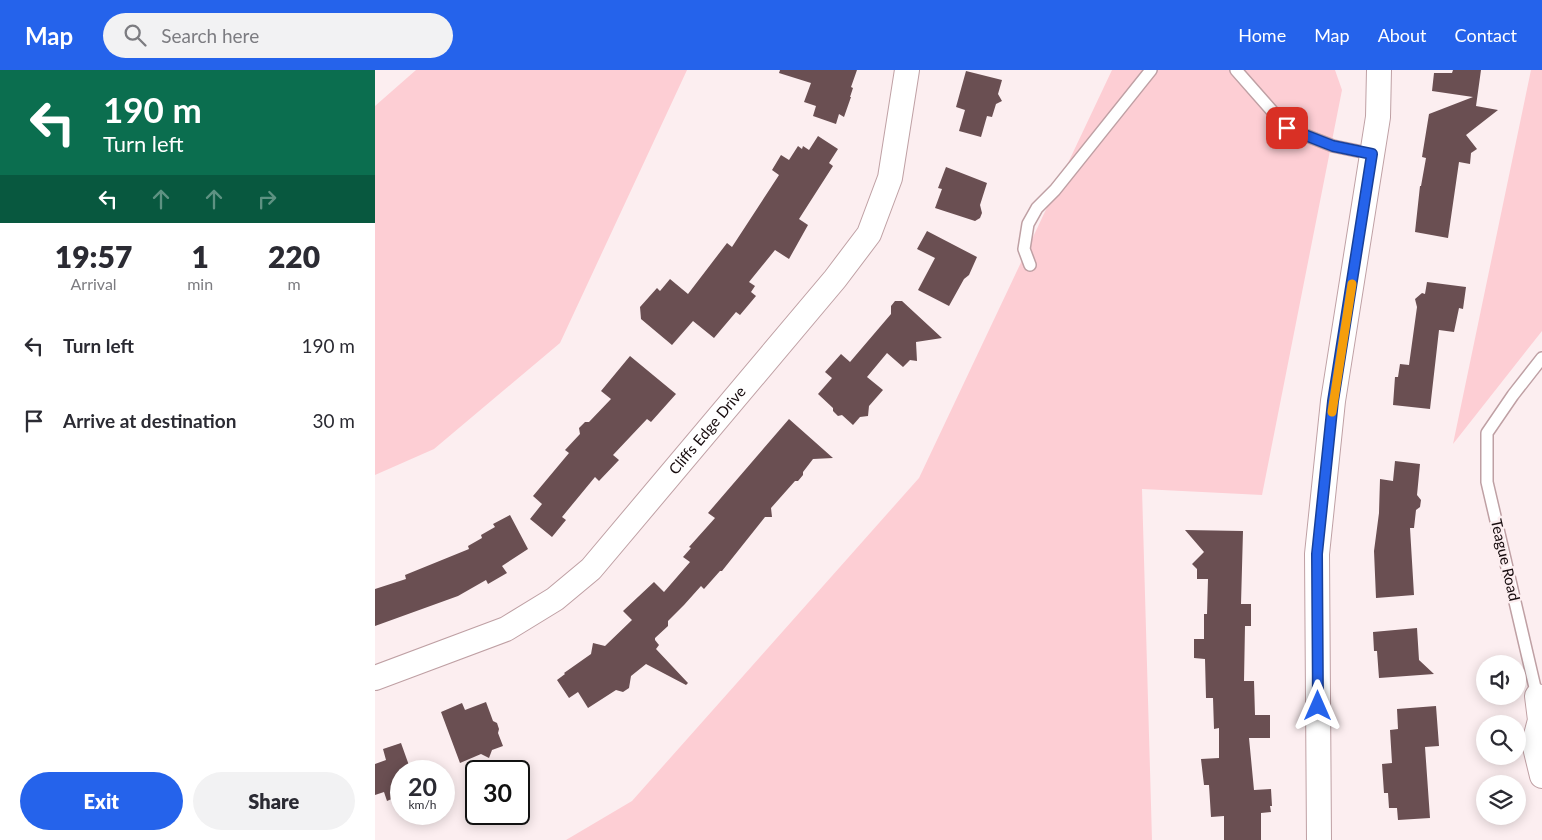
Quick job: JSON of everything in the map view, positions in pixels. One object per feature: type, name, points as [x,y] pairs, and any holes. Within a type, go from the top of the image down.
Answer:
[{"type":"street","name":"Cliffs Edge Drive","points":[[375,678],[506,629],[555,599],[591,568],[835,279],[869,234],[890,178],[907,70]]},
{"type":"street","points":[[1319,840],[1317,554],[1333,401],[1378,117],[1379,70]]},
{"type":"street","name":"Teague Road","points":[[1537,696],[1541,720],[1534,743],[1542,776]]},
{"type":"lane","points":[[1030,265],[1023,249],[1028,224],[1151,70]]},
{"type":"lane","points":[[1236,70],[1287,128],[1333,146],[1372,154]]},
{"type":"lane","name":"Teague Road","points":[[1537,696],[1487,482],[1487,433],[1513,395],[1542,358]]},
{"type":"shaded area","points":[[416,70],[687,70],[560,343],[434,449],[375,475],[375,106]]},
{"type":"shaded area","points":[[1112,70],[1335,70],[1342,90],[1262,495],[1142,489],[1152,840],[566,840],[632,801],[919,478]]},
{"type":"shaded area","points":[[1531,70],[1542,70],[1542,331],[1453,444]]},
{"type":"building","points":[[780,70],[857,70],[844,117],[839,114],[836,124],[813,116],[816,106],[804,102],[811,83],[779,73]]},
{"type":"building","points":[[1453,70],[1481,70],[1476,106],[1498,110],[1466,135],[1477,149],[1471,153],[1470,164],[1459,162],[1448,238],[1415,232],[1420,186],[1426,158],[1422,157],[1429,114],[1473,97],[1432,91],[1434,73],[1452,73]]},
{"type":"building","points":[[966,71],[1002,80],[998,94],[1002,101],[996,104],[992,117],[987,116],[981,137],[959,131],[965,110],[956,107]]},
{"type":"building","points":[[818,136],[838,149],[829,163],[833,166],[799,219],[808,225],[789,259],[775,250],[749,282],[755,286],[751,292],[756,296],[740,315],[736,312],[714,338],[693,321],[672,345],[641,319],[640,307],[657,288],[660,291],[670,279],[688,294],[727,243],[732,247],[779,175],[772,170],[781,155],[789,160],[798,146],[802,149],[803,146],[809,150]]},
{"type":"building","points":[[946,167],[987,183],[980,205],[982,213],[980,218],[975,221],[935,208],[942,189],[938,188]]},
{"type":"building","points":[[927,231],[977,257],[969,275],[964,279],[949,306],[918,290],[935,258],[917,249]]},
{"type":"building","points":[[1427,282],[1466,287],[1463,309],[1459,308],[1454,332],[1439,330],[1430,409],[1393,405],[1395,377],[1398,377],[1400,364],[1409,365],[1417,307],[1415,299],[1422,293],[1425,294]]},
{"type":"building","points":[[895,301],[902,301],[942,338],[916,342],[917,361],[910,360],[903,367],[887,353],[867,377],[883,390],[869,406],[868,416],[860,417],[853,425],[842,415],[838,416],[833,411],[833,408],[818,394],[832,378],[825,372],[841,354],[850,362],[891,314],[891,306]]},
{"type":"building","points":[[630,356],[676,394],[651,422],[647,419],[613,455],[619,460],[599,481],[595,477],[562,517],[566,520],[552,537],[530,519],[542,504],[533,496],[569,453],[565,450],[580,434],[579,428],[585,422],[589,422],[611,399],[601,391]]},
{"type":"building","points":[[789,419],[833,458],[813,459],[798,481],[795,481],[771,508],[772,517],[765,517],[722,571],[704,589],[701,586],[668,621],[668,626],[655,638],[659,645],[656,649],[688,683],[686,685],[646,664],[631,676],[629,688],[623,692],[616,690],[588,708],[578,692],[569,698],[557,680],[591,654],[593,643],[605,646],[632,620],[623,611],[654,582],[664,592],[690,562],[683,557],[691,548],[689,547],[715,518],[708,513]]},
{"type":"building","points":[[1395,461],[1420,464],[1417,495],[1421,500],[1420,507],[1416,510],[1414,528],[1410,528],[1414,595],[1376,598],[1374,551],[1379,513],[1380,479],[1393,481]]},
{"type":"building","points":[[510,515],[528,549],[502,566],[507,573],[488,584],[486,580],[458,596],[375,626],[375,589],[406,579],[405,575],[469,549],[468,546],[482,538],[481,535],[495,527],[493,524]]},
{"type":"building","points":[[1185,530],[1243,531],[1241,604],[1251,604],[1251,626],[1245,626],[1244,681],[1254,681],[1255,715],[1270,715],[1270,738],[1249,738],[1254,790],[1271,789],[1271,812],[1261,813],[1261,840],[1224,840],[1224,816],[1211,817],[1209,785],[1204,785],[1201,759],[1219,758],[1219,728],[1214,729],[1213,698],[1206,698],[1205,659],[1194,658],[1194,639],[1204,639],[1204,614],[1207,614],[1208,579],[1197,579],[1197,569],[1192,564],[1204,552]]},
{"type":"building","points":[[1417,628],[1419,660],[1434,674],[1379,678],[1377,651],[1374,651],[1373,632]]},
{"type":"building","points":[[486,702],[493,721],[497,723],[498,733],[503,746],[492,750],[489,758],[481,754],[460,763],[441,712],[462,703],[465,710]]},
{"type":"building","points":[[1436,706],[1439,746],[1425,747],[1430,818],[1398,820],[1397,808],[1389,808],[1388,793],[1384,793],[1382,764],[1392,763],[1390,730],[1398,729],[1397,709]]},
{"type":"building","points":[[401,743],[407,760],[390,760],[390,800],[387,801],[384,792],[375,795],[375,764],[386,760],[383,749]]},
{"type":"slow traffic","points":[[1332,412],[1352,284]]},
{"type":"route","points":[[1287,128],[1333,146],[1372,154],[1333,401],[1317,554],[1318,706]]}]
